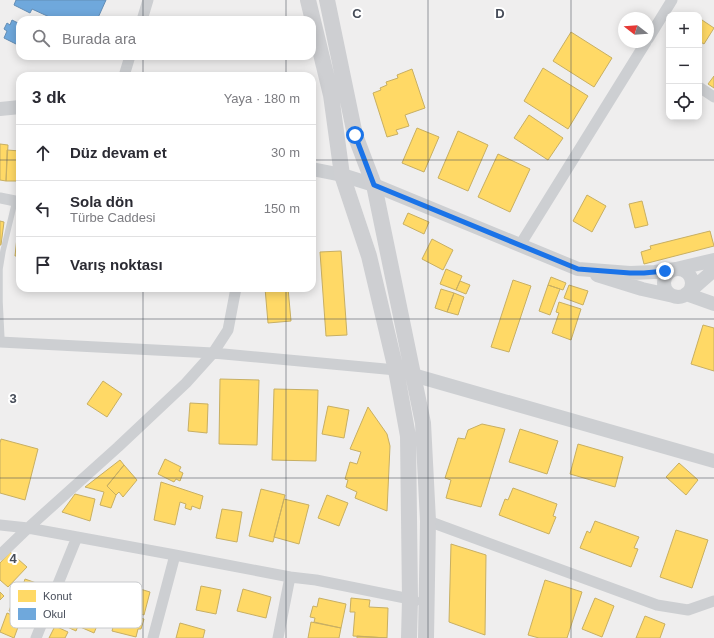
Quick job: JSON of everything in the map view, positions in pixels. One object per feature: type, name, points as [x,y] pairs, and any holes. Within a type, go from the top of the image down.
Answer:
[{"type":"main road","points":[[308,0],[312,16]]},
{"type":"main road","points":[[327,0],[355,135],[374,185],[423,423],[428,521],[426,638]]},
{"type":"main road","points":[[316,33],[331,94],[342,175],[369,256],[396,370],[408,436],[409,638]]},
{"type":"street","points":[[143,16],[148,0]]},
{"type":"street","points":[[654,29],[672,0]]},
{"type":"street","points":[[520,245],[642,48]]},
{"type":"street","points":[[125,72],[129,60]]},
{"type":"street","points":[[702,89],[714,97]]},
{"type":"street","points":[[0,109],[16,107]]},
{"type":"street","points":[[316,170],[342,175],[374,185],[578,269],[642,290],[685,294],[714,304]]},
{"type":"street","points":[[0,198],[16,201]]},
{"type":"street","points":[[578,269],[644,273],[676,269],[714,260]]},
{"type":"street","points":[[685,294],[692,282],[689,274],[685,271],[676,269],[668,274],[664,282],[666,290],[673,296],[685,294],[714,270]]},
{"type":"street","points":[[0,555],[186,383],[213,353],[228,330],[235,292]]},
{"type":"street","points":[[1,342],[213,353],[396,370],[714,461]]},
{"type":"street","points":[[428,521],[657,605],[688,610],[714,601]]},
{"type":"street","points":[[0,525],[28,528],[290,577],[316,580],[410,599],[427,605]]},
{"type":"street","points":[[59,582],[77,537]]},
{"type":"street","points":[[154,638],[175,555]]},
{"type":"street","points":[[278,638],[290,577]]},
{"type":"street","points":[[36,638],[40,628]]},
{"type":"lane","points":[[1,342],[0,269],[2,251],[16,207]]},
{"type":"building: Konut","points":[[702,20],[714,28],[704,44],[702,43]]},
{"type":"building: Konut","points":[[571,32],[612,58],[594,87],[553,61]]},
{"type":"building: Konut","points":[[543,68],[588,96],[568,129],[524,101]]},
{"type":"building: Konut","points":[[412,69],[425,108],[405,115],[409,126],[396,130],[398,134],[387,137],[373,93],[381,90],[380,88],[387,85],[386,82],[398,78],[397,75]]},
{"type":"building: Konut","points":[[714,76],[714,88],[708,84]]},
{"type":"building: Konut","points":[[529,115],[563,138],[548,160],[514,138]]},
{"type":"building: Konut","points":[[417,128],[439,137],[424,172],[402,163]]},
{"type":"building: Konut","points":[[458,131],[488,145],[468,191],[438,178]]},
{"type":"building: Konut","points":[[0,144],[8,145],[6,181],[0,180]]},
{"type":"building: Konut","points":[[7,150],[16,151],[16,181],[6,181]]},
{"type":"building: Konut","points":[[498,154],[530,169],[510,212],[478,197]]},
{"type":"building: Konut","points":[[587,195],[606,206],[592,232],[573,221]]},
{"type":"building: Konut","points":[[642,201],[648,225],[635,228],[629,204]]},
{"type":"building: Konut","points":[[408,213],[429,222],[424,234],[403,224]]},
{"type":"building: Konut","points":[[0,221],[4,222],[1,245],[0,245]]},
{"type":"building: Konut","points":[[710,231],[714,246],[644,264],[641,252],[651,249],[650,246]]},
{"type":"building: Konut","points":[[432,239],[453,250],[443,270],[422,259]]},
{"type":"building: Konut","points":[[341,251],[347,335],[326,336],[320,252]]},
{"type":"building: Konut","points":[[446,269],[462,276],[456,290],[440,284]]},
{"type":"building: Konut","points":[[551,277],[566,283],[563,290],[548,285]]},
{"type":"building: Konut","points":[[513,280],[531,286],[509,352],[491,347]]},
{"type":"building: Konut","points":[[460,281],[470,285],[466,294],[456,290]]},
{"type":"building: Konut","points":[[548,285],[560,289],[550,315],[539,311]]},
{"type":"building: Konut","points":[[569,285],[588,291],[583,305],[564,298]]},
{"type":"building: Konut","points":[[441,289],[454,293],[447,312],[435,308]]},
{"type":"building: Konut","points":[[265,292],[288,292],[291,321],[268,323]]},
{"type":"building: Konut","points":[[454,293],[464,297],[458,315],[447,312]]},
{"type":"building: Konut","points":[[559,302],[581,309],[571,340],[552,333],[559,313],[556,312]]},
{"type":"building: Konut","points":[[703,325],[714,328],[714,371],[691,364]]},
{"type":"building: Konut","points":[[220,379],[259,380],[257,445],[219,444]]},
{"type":"building: Konut","points":[[103,381],[122,394],[107,417],[87,404]]},
{"type":"building: Konut","points":[[274,389],[318,390],[316,461],[272,460]]},
{"type":"building: Konut","points":[[190,403],[208,404],[207,433],[188,431]]},
{"type":"building: Konut","points":[[328,406],[349,410],[344,438],[322,434]]},
{"type":"building: Konut","points":[[368,407],[387,434],[390,446],[387,511],[355,498],[357,492],[346,487],[348,480],[345,479],[350,462],[357,464],[361,452],[350,449]]},
{"type":"building: Konut","points":[[482,424],[505,429],[481,507],[446,498],[451,480],[445,478],[458,438],[465,439],[468,430]]},
{"type":"building: Konut","points":[[520,429],[558,441],[547,474],[509,462]]},
{"type":"building: Konut","points":[[1,439],[38,449],[25,500],[0,493]]},
{"type":"building: Konut","points":[[578,444],[623,457],[615,487],[570,474]]},
{"type":"building: Konut","points":[[165,459],[181,467],[179,471],[183,473],[180,481],[176,479],[174,482],[158,474]]},
{"type":"building: Konut","points":[[120,460],[124,465],[107,486],[116,495],[111,508],[100,505],[104,492],[85,487]]},
{"type":"building: Konut","points":[[679,463],[698,480],[686,495],[666,477]]},
{"type":"building: Konut","points":[[124,465],[137,480],[123,497],[119,492],[116,495],[107,486]]},
{"type":"building: Konut","points":[[161,482],[203,496],[200,509],[192,506],[191,510],[185,508],[186,504],[180,502],[175,525],[154,520]]},
{"type":"building: Konut","points":[[513,488],[557,504],[553,516],[556,517],[549,534],[499,515],[505,499],[508,500]]},
{"type":"building: Konut","points":[[261,489],[285,495],[273,542],[249,536]]},
{"type":"building: Konut","points":[[75,494],[95,499],[90,521],[62,512]]},
{"type":"building: Konut","points":[[327,495],[348,503],[339,526],[318,518]]},
{"type":"building: Konut","points":[[284,499],[309,505],[299,544],[274,537]]},
{"type":"building: Konut","points":[[222,509],[242,512],[237,542],[216,538]]},
{"type":"building: Konut","points":[[595,521],[639,537],[634,548],[638,549],[631,567],[580,548],[587,531],[590,533]]},
{"type":"building: Konut","points":[[676,530],[708,540],[692,588],[660,577]]},
{"type":"building: Konut","points":[[451,544],[486,555],[485,635],[449,622]]},
{"type":"building: Konut","points":[[10,552],[27,567],[13,582],[10,582],[8,587],[0,580],[0,563]]},
{"type":"building: Konut","points":[[25,579],[33,582],[24,582]]},
{"type":"building: Konut","points":[[545,580],[582,592],[567,638],[539,638],[528,635]]},
{"type":"building: Konut","points":[[201,586],[221,590],[216,614],[196,610]]},
{"type":"building: Konut","points":[[243,589],[271,597],[266,618],[237,611]]},
{"type":"building: Konut","points":[[142,590],[150,592],[144,615],[142,614]]},
{"type":"building: Konut","points":[[0,592],[4,596],[0,600]]},
{"type":"building: Konut","points":[[319,598],[346,604],[341,628],[314,622],[315,618],[310,617],[313,606],[317,607]]},
{"type":"building: Konut","points":[[351,598],[370,600],[369,607],[388,608],[387,638],[353,636],[355,612],[350,612]]},
{"type":"building: Konut","points":[[595,598],[614,606],[602,637],[582,629]]},
{"type":"building: Konut","points":[[7,613],[10,614],[10,628],[18,628],[14,638],[0,632]]},
{"type":"building: Konut","points":[[645,616],[665,624],[660,638],[636,638]]},
{"type":"building: Konut","points":[[311,622],[341,628],[339,638],[308,638]]},
{"type":"building: Konut","points":[[180,623],[205,630],[203,638],[176,638]]},
{"type":"building: Konut","points":[[54,628],[59,628],[68,632],[65,638],[49,638]]},
{"type":"building: Konut","points":[[70,628],[77,628],[76,631]]},
{"type":"building: Konut","points":[[83,628],[96,628],[94,633]]},
{"type":"building: Konut","points":[[113,628],[141,628],[138,629],[136,637],[112,631]]},
{"type":"building: Konut","points":[[357,636],[387,638],[357,638]]},
{"type":"building: Okul","points":[[16,0],[106,0],[99,16],[47,16],[32,9],[30,13],[14,5]]},
{"type":"building: Okul","points":[[12,20],[16,22],[16,44],[4,38],[7,31],[4,29],[7,23],[10,25]]},
{"type":"route","points":[[355,135],[374,185],[578,269],[630,273],[665,271]]}]
